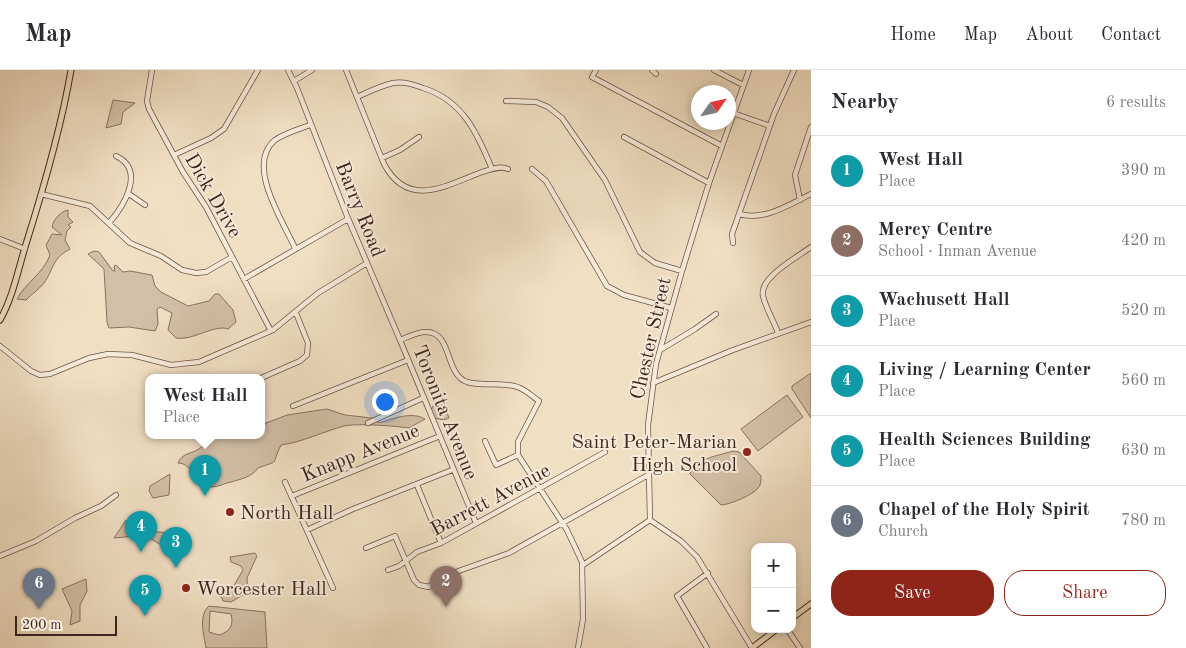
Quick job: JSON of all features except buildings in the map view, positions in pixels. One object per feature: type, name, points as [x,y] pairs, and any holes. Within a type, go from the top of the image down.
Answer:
[{"type":"main road","points":[[0,320],[10,299],[41,194],[60,125],[71,70]]},
{"type":"main road","points":[[796,615],[811,604]]},
{"type":"main road","points":[[752,648],[772,633]]},
{"type":"street","name":"Dick Drive","points":[[152,70],[148,105],[272,331]]},
{"type":"street","points":[[174,155],[212,138],[224,129],[258,70]]},
{"type":"street","name":"Barry Road","points":[[288,70],[294,80],[310,125],[400,340]]},
{"type":"street","points":[[294,80],[312,70]]},
{"type":"street","points":[[346,70],[382,158],[395,180],[404,186],[423,191],[434,190],[492,169],[508,169]]},
{"type":"street","points":[[596,70],[592,77],[722,146]]},
{"type":"street","points":[[714,70],[743,85]]},
{"type":"street","name":"Chester Street","points":[[736,105],[749,70]]},
{"type":"street","points":[[733,243],[732,234],[770,126],[794,70]]},
{"type":"street","points":[[357,97],[382,87],[403,82],[441,95],[456,105],[468,120],[492,169]]},
{"type":"street","points":[[506,102],[536,102],[548,107],[562,118],[612,192],[640,252],[655,263],[682,271]]},
{"type":"street","points":[[736,114],[770,126]]},
{"type":"street","points":[[296,248],[264,179],[262,164],[267,150],[277,139],[310,125]]},
{"type":"street","points":[[800,200],[795,175],[811,127]]},
{"type":"street","name":"Chester Street","points":[[650,520],[648,417],[653,384],[671,308],[727,130]]},
{"type":"street","points":[[382,158],[400,150],[419,137]]},
{"type":"street","points":[[624,138],[709,183]]},
{"type":"street","points":[[109,223],[121,209],[129,194],[128,167],[123,160],[116,156]]},
{"type":"street","points":[[532,169],[546,181],[607,286],[624,295],[671,308]]},
{"type":"street","points":[[41,194],[88,205],[133,245],[161,256],[182,270],[196,273],[206,272],[232,257]]},
{"type":"street","points":[[129,194],[145,205]]},
{"type":"street","points":[[739,214],[760,216],[811,194]]},
{"type":"street","points":[[244,279],[348,218]]},
{"type":"street","points":[[0,239],[25,249]]},
{"type":"street","points":[[778,333],[763,297],[764,285],[771,276],[811,248]]},
{"type":"street","points":[[0,346],[31,371],[45,375],[89,358],[108,354],[132,355],[171,364],[199,362],[272,331],[318,293],[367,263]]},
{"type":"street","points":[[265,376],[300,360],[307,354],[308,343],[296,313]]},
{"type":"street","points":[[660,350],[695,330],[716,314]]},
{"type":"street","points":[[653,384],[778,333],[811,322]]},
{"type":"street","points":[[400,340],[429,332],[440,338],[454,371],[462,379],[471,383],[516,386],[539,401],[518,442],[518,456],[577,548],[583,565],[582,619],[578,648]]},
{"type":"street","name":"Toronita Avenue","points":[[400,340],[452,470],[476,523]]},
{"type":"street","points":[[293,406],[408,360]]},
{"type":"street","points":[[368,423],[423,398]]},
{"type":"street","name":"Knapp Avenue","points":[[292,496],[440,436]]},
{"type":"street","points":[[484,441],[496,465],[518,456]]},
{"type":"street","name":"Barrett Avenue","points":[[388,570],[417,552],[442,543],[605,452]]},
{"type":"street","points":[[307,530],[353,509],[452,470]]},
{"type":"street","points":[[366,548],[394,536],[416,582],[428,587],[440,578],[509,553],[648,475]]},
{"type":"street","points":[[285,482],[333,588]]},
{"type":"street","points":[[417,485],[442,543]]},
{"type":"street","points":[[0,556],[36,541],[75,518],[101,506],[116,495]]},
{"type":"street","points":[[583,565],[650,520],[686,546],[708,573],[752,648]]},
{"type":"street","points":[[707,648],[677,596],[708,573]]},
{"type":"street","points":[[790,633],[800,648]]},
{"type":"shaded area","points":[[113,100],[135,103],[123,112],[121,124],[106,128]]},
{"type":"shaded area","points":[[68,210],[68,217],[73,222],[68,225],[71,227],[67,231],[65,240],[70,249],[56,260],[40,288],[26,300],[17,299],[47,262],[50,255],[46,245],[52,234],[62,235],[52,227],[53,224],[60,214]]},
{"type":"shaded area","points":[[94,251],[99,252],[113,271],[115,271],[114,266],[116,265],[123,272],[130,271],[152,275],[155,286],[161,292],[188,306],[209,301],[215,294],[219,294],[233,310],[236,322],[228,329],[216,329],[189,337],[176,338],[168,330],[172,313],[160,307],[157,309],[158,324],[155,331],[129,327],[109,328],[104,269],[88,254]]},
{"type":"shaded area","points":[[811,373],[811,418],[792,389],[792,386]]},
{"type":"shaded area","points":[[787,395],[803,417],[758,451],[741,429]]},
{"type":"shaded area","points":[[444,405],[449,418],[444,420],[434,418],[431,410],[433,406]]},
{"type":"shaded area","points":[[327,409],[345,415],[372,418],[379,423],[408,416],[425,419],[409,428],[367,425],[344,426],[297,442],[281,445],[273,463],[258,468],[253,474],[246,477],[214,487],[202,483],[187,467],[178,463],[182,457],[201,448],[211,439],[265,439],[265,423],[287,415]]},
{"type":"shaded area","points":[[733,451],[739,452],[761,476],[761,482],[758,488],[751,494],[721,505],[690,474],[697,464],[702,461]]},
{"type":"shaded area","points":[[170,474],[169,495],[153,498],[149,491],[150,486]]},
{"type":"shaded area","points":[[126,520],[134,529],[175,533],[178,538],[173,548],[169,550],[145,535],[114,538]]},
{"type":"shaded area","points":[[255,553],[257,556],[247,578],[248,592],[231,602],[223,601],[221,596],[232,589],[243,570],[241,566],[231,562],[230,557]]},
{"type":"shaded area","points":[[86,579],[87,591],[80,605],[80,621],[70,625],[72,611],[62,589]]},
{"type":"shaded area","points":[[209,606],[265,612],[267,648],[206,648],[203,620]],"holes":[[[210,611],[231,614],[232,622],[226,632],[219,635],[209,632]]]},
{"type":"place","name":"Saint Peter-Marian High School","points":[[747,452]]},
{"type":"place","name":"West Hall","points":[[205,496]]},
{"type":"place","name":"North Hall","points":[[230,512]]},
{"type":"place","name":"Living / Learning Center","points":[[141,552]]},
{"type":"place","name":"Wachusett Hall","points":[[176,568]]},
{"type":"place","name":"Worcester Hall","points":[[186,588]]},
{"type":"place","name":"Mercy Centre","points":[[446,607]]},
{"type":"place","name":"Chapel of the Holy Spirit","points":[[39,609]]},
{"type":"place","name":"Health Sciences Building","points":[[145,616]]}]
